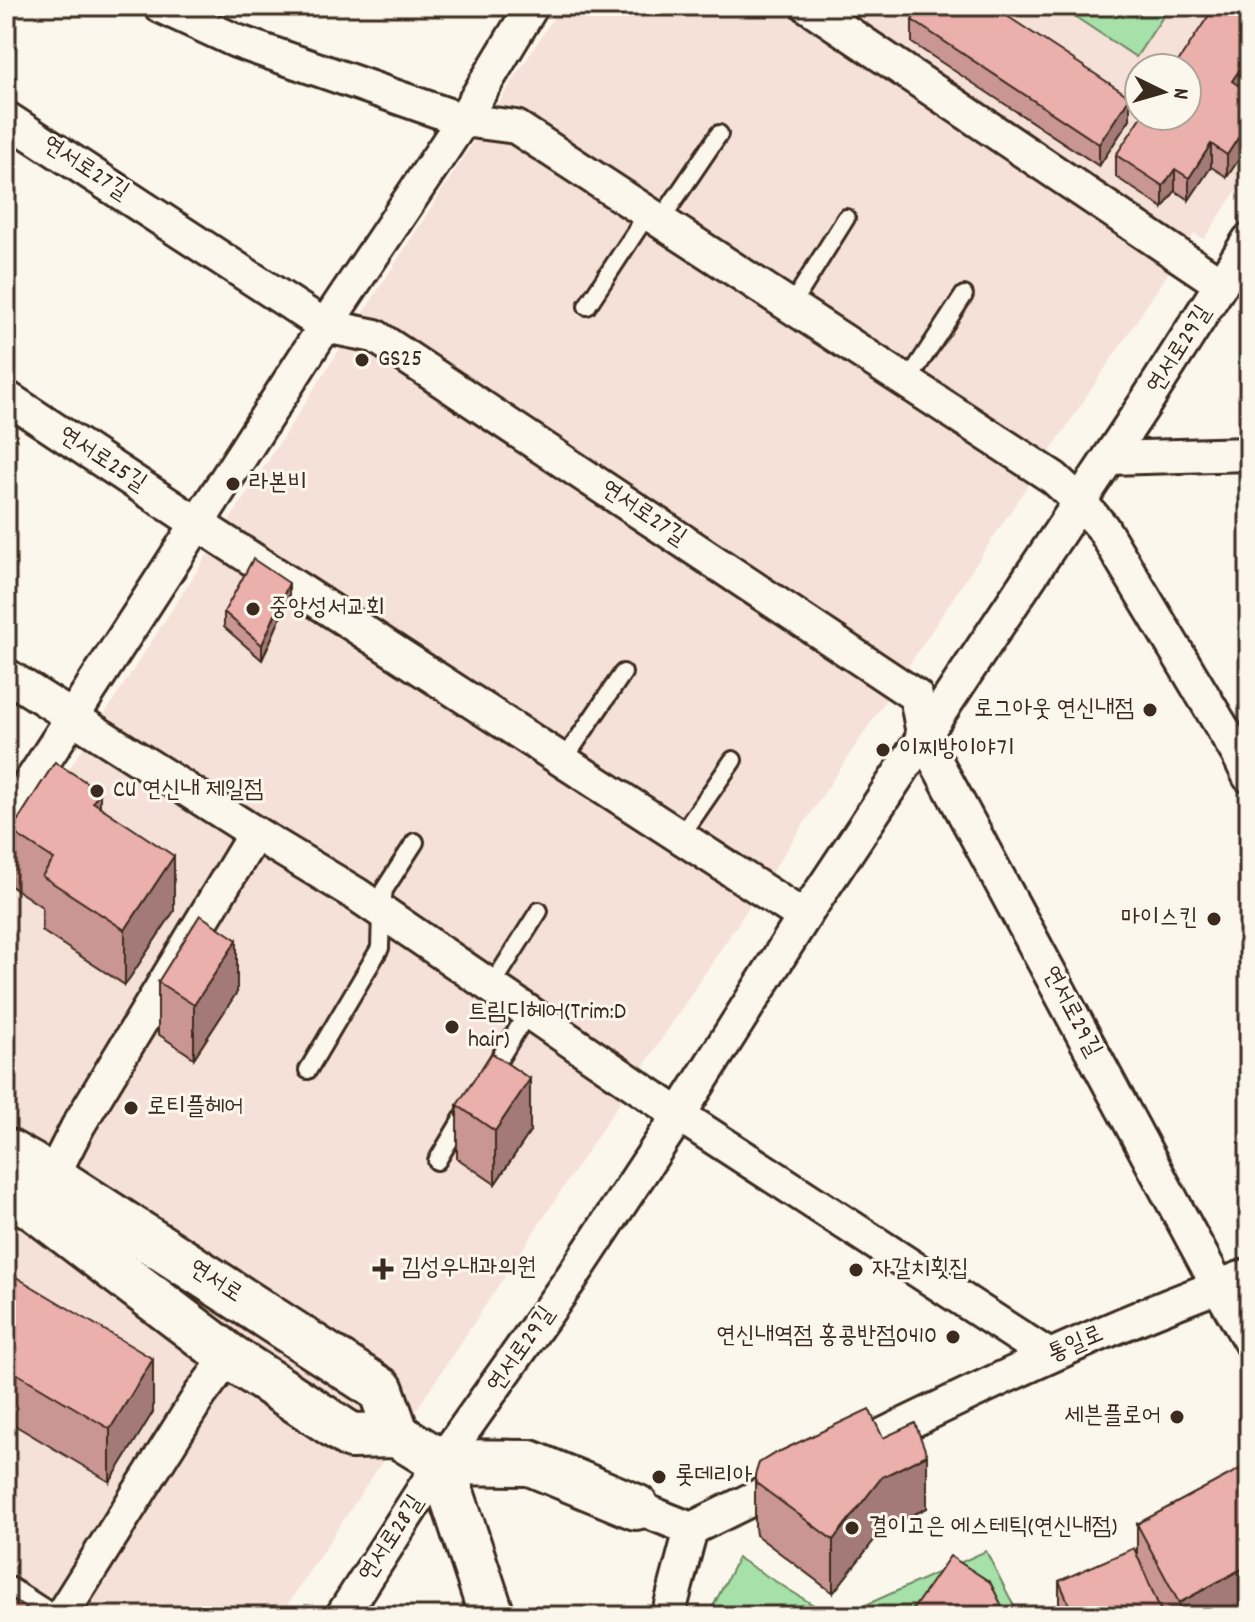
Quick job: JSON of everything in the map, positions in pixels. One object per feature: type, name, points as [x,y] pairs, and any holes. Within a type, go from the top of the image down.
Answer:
[{"type":"main road","name":"연서로","points":[[6,1151],[52,1177],[381,1390],[397,1435],[351,1436],[229,1356],[33,1207],[6,1192]]},
{"type":"main road","points":[[397,1435],[441,1462],[530,1463],[636,1507]]},
{"type":"main road","points":[[441,1462],[495,1610]]},
{"type":"street","points":[[160,6],[236,41],[463,120],[516,127],[1054,478],[1102,527],[1249,776]]},
{"type":"street","points":[[227,6],[236,41]]},
{"type":"street","points":[[6,820],[325,326],[463,120],[532,6]]},
{"type":"street","points":[[808,6],[1221,284]]},
{"type":"street","name":"연서로27길","points":[[6,118],[325,326],[375,336],[916,696],[924,739]]},
{"type":"street","name":"연서로29길","points":[[441,1462],[570,1280],[804,917],[1109,458],[1249,240]]},
{"type":"street","name":"연서로25길","points":[[6,397],[198,524]]},
{"type":"street","points":[[1109,458],[1249,454]]},
{"type":"street","points":[[198,524],[804,917]]},
{"type":"street","points":[[6,675],[381,911],[679,1115],[1049,1356]]},
{"type":"street","name":"연서로29길","points":[[924,739],[1218,1286]]},
{"type":"street","points":[[52,1177],[78,1126],[255,833]]},
{"type":"street","name":"통일로","points":[[691,1529],[1049,1356],[1249,1275]]},
{"type":"street","points":[[1218,1286],[1249,1340]]},
{"type":"street","points":[[61,1616],[200,1395],[229,1356]]},
{"type":"street","name":"연서로28길","points":[[342,1616],[441,1462]]},
{"type":"street","points":[[636,1507],[691,1529],[668,1616]]},
{"type":"street","points":[[6,1593],[42,1616]]},
{"type":"lane","points":[[587,306],[719,134]]},
{"type":"lane","points":[[791,306],[846,218]]},
{"type":"lane","points":[[907,382],[964,295]]},
{"type":"lane","points":[[563,761],[623,673]]},
{"type":"lane","points":[[680,837],[733,760]]},
{"type":"lane","points":[[308,1070],[380,948],[384,890],[415,842]]},
{"type":"lane","points":[[491,987],[539,911]]},
{"type":"lane","points":[[437,1161],[528,1012]]},
{"type":"shaded area","points":[[561,6],[1249,6],[1249,172],[1204,239],[1194,234],[280,1616],[6,1616],[6,867]]},
{"type":"green space","points":[[1059,6],[1170,6],[1139,52],[1128,52]]},
{"type":"green space","points":[[986,1551],[1019,1616],[841,1616]]},
{"type":"green space","points":[[738,1558],[831,1616],[708,1616]]},
{"type":"building","points":[[921,6],[992,6],[1123,92],[1123,108],[1099,144],[912,20]]},
{"type":"building","points":[[1215,6],[1249,6],[1249,56],[1232,81],[1249,93],[1249,121],[1227,155],[1211,144],[1189,178],[1175,169],[1163,186],[1116,155],[1131,132],[1203,132],[1203,52],[1185,52]]},
{"type":"building","name":"중앙성서교회","points":[[253,559],[289,583],[262,645],[224,612]]},
{"type":"building","points":[[55,762],[100,791],[93,802],[174,856],[125,930],[42,876],[54,859],[11,831]]},
{"type":"building","points":[[200,915],[237,940],[194,1005],[158,982]]},
{"type":"building","points":[[492,1053],[530,1079],[495,1131],[457,1105]]},
{"type":"building","points":[[6,1271],[153,1359],[110,1429],[6,1367]]},
{"type":"building","points":[[869,1409],[883,1438],[915,1423],[927,1455],[882,1477],[833,1540],[756,1483],[755,1475],[759,1463],[772,1455]]},
{"type":"building","points":[[1249,1464],[1249,1565],[1179,1603],[1137,1524]]},
{"type":"building","points":[[1134,1548],[1163,1616],[1074,1616],[1059,1581]]},
{"type":"building","points":[[950,1556],[990,1582],[1007,1616],[908,1616]]},
{"type":"building","points":[[6,1595],[39,1616],[6,1616]]},
{"type":"place","name":"GS25","points":[[362,360]]},
{"type":"place","name":"라본비","points":[[233,484]]},
{"type":"place","name":"중앙성서교회","points":[[253,609]]},
{"type":"place","name":"로그아웃 연신내점","points":[[1150,710]]},
{"type":"place","name":"이찌방이야기","points":[[883,750]]},
{"type":"place","name":"CU 연신내 제일점","points":[[97,791]]},
{"type":"place","name":"마이스킨","points":[[1214,919]]},
{"type":"place","name":"트림디헤어(Trim:D hair)","points":[[452,1027]]},
{"type":"place","name":"로티플헤어","points":[[131,1108]]},
{"type":"place","name":"김성우내과의원","points":[[383,1269]]},
{"type":"place","name":"자갈치횟집","points":[[856,1270]]},
{"type":"place","name":"연신내역점 홍콩반점0410","points":[[953,1337]]},
{"type":"place","name":"세븐플로어","points":[[1177,1417]]},
{"type":"place","name":"롯데리아","points":[[659,1477]]},
{"type":"place","name":"결이고은 에스테틱(연신내점)","points":[[852,1528]]}]
